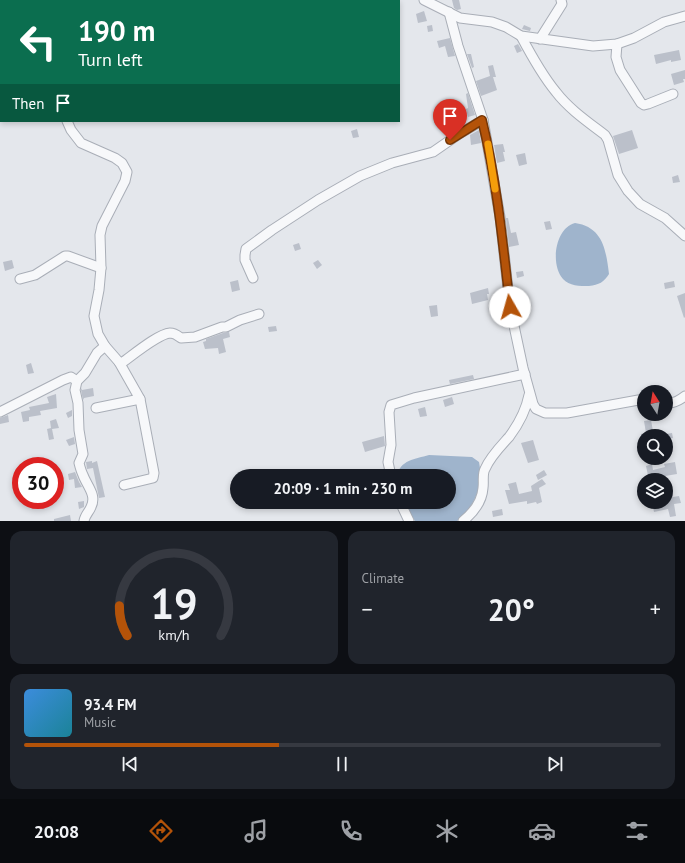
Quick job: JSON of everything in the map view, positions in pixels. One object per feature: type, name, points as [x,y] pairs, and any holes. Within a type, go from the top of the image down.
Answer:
[{"type":"street","points":[[424,0],[460,18],[492,22],[522,36],[593,46],[617,44],[634,38],[664,22],[685,16]]},
{"type":"street","points":[[540,39],[562,4],[561,0]]},
{"type":"street","points":[[449,12],[458,46],[482,120],[493,171],[500,217],[510,307],[532,404],[536,409],[545,413],[567,413],[637,400]]},
{"type":"street","points":[[522,36],[536,62],[565,103],[608,140],[618,175],[628,191],[640,204],[665,218],[685,236]]},
{"type":"street","points":[[617,44],[616,57],[620,70],[641,104],[644,105],[653,103],[673,94]]},
{"type":"street","points":[[253,278],[246,260],[246,249],[272,230],[318,200],[360,176],[392,163],[433,152],[482,120]]},
{"type":"street","points":[[67,122],[71,130],[81,143],[115,158],[122,163],[127,172],[125,181],[102,226],[100,235],[101,268],[94,316],[98,334],[105,346],[120,362],[140,399],[154,473],[153,478],[124,485]]},
{"type":"street","points":[[20,279],[35,275],[65,256],[101,268]]},
{"type":"street","points":[[120,362],[123,362],[147,345],[168,333],[176,334],[181,338],[194,337],[226,327],[240,320],[259,314]]},
{"type":"street","points":[[84,521],[86,514],[91,508],[93,498],[79,463],[83,454],[79,430],[78,404],[75,390],[77,381],[85,373],[97,353],[105,346]]},
{"type":"street","points":[[390,469],[388,462],[391,445],[389,412],[391,405],[414,398],[525,374]]},
{"type":"street","points":[[0,412],[63,380],[71,377],[77,381]]},
{"type":"street","points":[[463,521],[474,512],[483,489],[484,470],[522,416],[530,392]]},
{"type":"street","points":[[673,403],[681,400],[685,396]]},
{"type":"street","points":[[96,408],[140,399]]},
{"type":"street","points":[[403,509],[409,521]]},
{"type":"water","points":[[575,223],[592,229],[601,241],[604,248],[609,274],[603,281],[596,285],[578,286],[571,284],[565,281],[559,273],[556,256],[559,239],[568,226]]},
{"type":"water","points":[[429,455],[472,457],[479,462],[480,479],[477,494],[469,509],[457,521],[415,521],[407,509],[456,509],[456,469],[400,469],[405,463]]},
{"type":"building","points":[[452,0],[459,0],[461,9],[457,10],[454,8]]},
{"type":"building","points":[[424,11],[427,21],[418,23],[416,14]]},
{"type":"building","points":[[432,25],[433,31],[428,32],[427,26]]},
{"type":"building","points":[[524,25],[531,28],[530,31],[522,29]]},
{"type":"building","points":[[450,38],[455,56],[448,57],[445,46],[439,48],[437,41]]},
{"type":"building","points":[[518,44],[522,51],[517,53],[514,46]]},
{"type":"building","points":[[679,50],[681,60],[671,62],[671,60],[656,64],[654,55]]},
{"type":"building","points":[[467,54],[471,54],[474,67],[472,68]]},
{"type":"building","points":[[493,65],[496,77],[493,77],[497,90],[481,96],[476,81],[490,76],[488,66]]},
{"type":"building","points":[[685,70],[685,79],[683,79],[684,82],[674,85],[671,74]]},
{"type":"building","points":[[468,93],[475,115],[468,117],[466,109],[468,108],[466,94]]},
{"type":"building","points":[[357,129],[359,137],[353,138],[351,131]]},
{"type":"building","points":[[479,130],[481,143],[471,145],[470,135]]},
{"type":"building","points":[[632,130],[638,148],[619,154],[613,136]]},
{"type":"building","points":[[503,144],[505,161],[497,163],[494,145]]},
{"type":"building","points":[[525,153],[527,164],[519,166],[516,155]]},
{"type":"building","points":[[678,175],[680,182],[673,183],[672,177]]},
{"type":"building","points":[[506,218],[508,218],[511,233],[516,232],[519,245],[509,247]]},
{"type":"building","points":[[550,221],[552,229],[546,230],[544,222]]},
{"type":"building","points":[[299,243],[301,249],[295,251],[293,245]]},
{"type":"building","points":[[12,260],[14,268],[5,271],[3,262]]},
{"type":"building","points":[[318,260],[322,265],[317,269],[313,263]]},
{"type":"building","points":[[523,271],[524,276],[517,278],[516,272]]},
{"type":"building","points":[[238,280],[240,290],[232,292],[230,282]]},
{"type":"building","points":[[674,281],[675,287],[665,289],[664,283]]},
{"type":"building","points":[[488,288],[488,300],[472,304],[470,293]]},
{"type":"building","points":[[685,293],[685,317],[684,318],[677,296]]},
{"type":"building","points":[[437,305],[438,316],[431,317],[429,306]]},
{"type":"building","points":[[276,326],[277,331],[269,332],[268,327]]},
{"type":"building","points":[[229,332],[230,337],[223,339],[226,352],[219,354],[218,348],[205,349],[203,342],[206,341],[206,339]]},
{"type":"building","points":[[31,363],[34,373],[28,374],[26,365]]},
{"type":"building","points":[[473,375],[474,379],[450,384],[449,380]]},
{"type":"building","points":[[82,388],[82,390],[93,388],[94,396],[84,398],[83,400],[81,390]]},
{"type":"building","points":[[56,394],[57,408],[40,411],[41,415],[29,417],[29,421],[23,422],[21,412],[30,410],[29,407],[49,403],[47,397]]},
{"type":"building","points":[[452,397],[454,404],[445,407],[443,400]]},
{"type":"building","points":[[425,407],[427,416],[420,417],[418,409]]},
{"type":"building","points":[[72,410],[72,416],[68,418],[66,413]]},
{"type":"building","points":[[8,415],[9,422],[0,424],[0,418]]},
{"type":"building","points":[[56,419],[59,428],[52,429],[54,439],[49,440],[47,429],[51,428],[50,421]]},
{"type":"building","points":[[644,421],[651,421],[653,429],[645,429]]},
{"type":"building","points":[[384,436],[385,446],[365,452],[362,442]]},
{"type":"building","points":[[74,437],[75,444],[69,446],[66,440]]},
{"type":"building","points":[[533,440],[539,460],[528,463],[521,443]]},
{"type":"building","points":[[92,461],[92,463],[97,461],[105,497],[99,498],[93,468],[87,469],[86,462]]},
{"type":"building","points":[[673,462],[675,462],[677,474],[648,473],[646,466],[652,465],[653,470],[665,467],[664,465],[673,465]]},
{"type":"building","points":[[544,470],[547,475],[538,480],[536,475]]},
{"type":"building","points":[[75,472],[82,487],[75,488],[74,479],[69,480],[68,474]]},
{"type":"building","points":[[542,479],[546,484],[539,488],[542,502],[537,504],[536,502],[527,504],[527,501],[509,504],[505,490],[510,490],[508,484],[516,482],[519,494],[532,491],[531,486]]},
{"type":"building","points":[[679,496],[681,503],[674,504],[676,516],[670,517],[668,509],[673,509],[673,497]]},
{"type":"building","points":[[84,501],[84,507],[79,509],[78,502]]},
{"type":"building","points":[[502,509],[503,515],[493,517],[492,511]]},
{"type":"building","points":[[653,509],[668,509],[654,512]]},
{"type":"building","points":[[70,515],[71,521],[54,521],[54,519]]},
{"type":"slow traffic","points":[[488,144],[495,189]]},
{"type":"route","points":[[450,140],[482,120],[493,171],[500,217],[510,307]]}]
